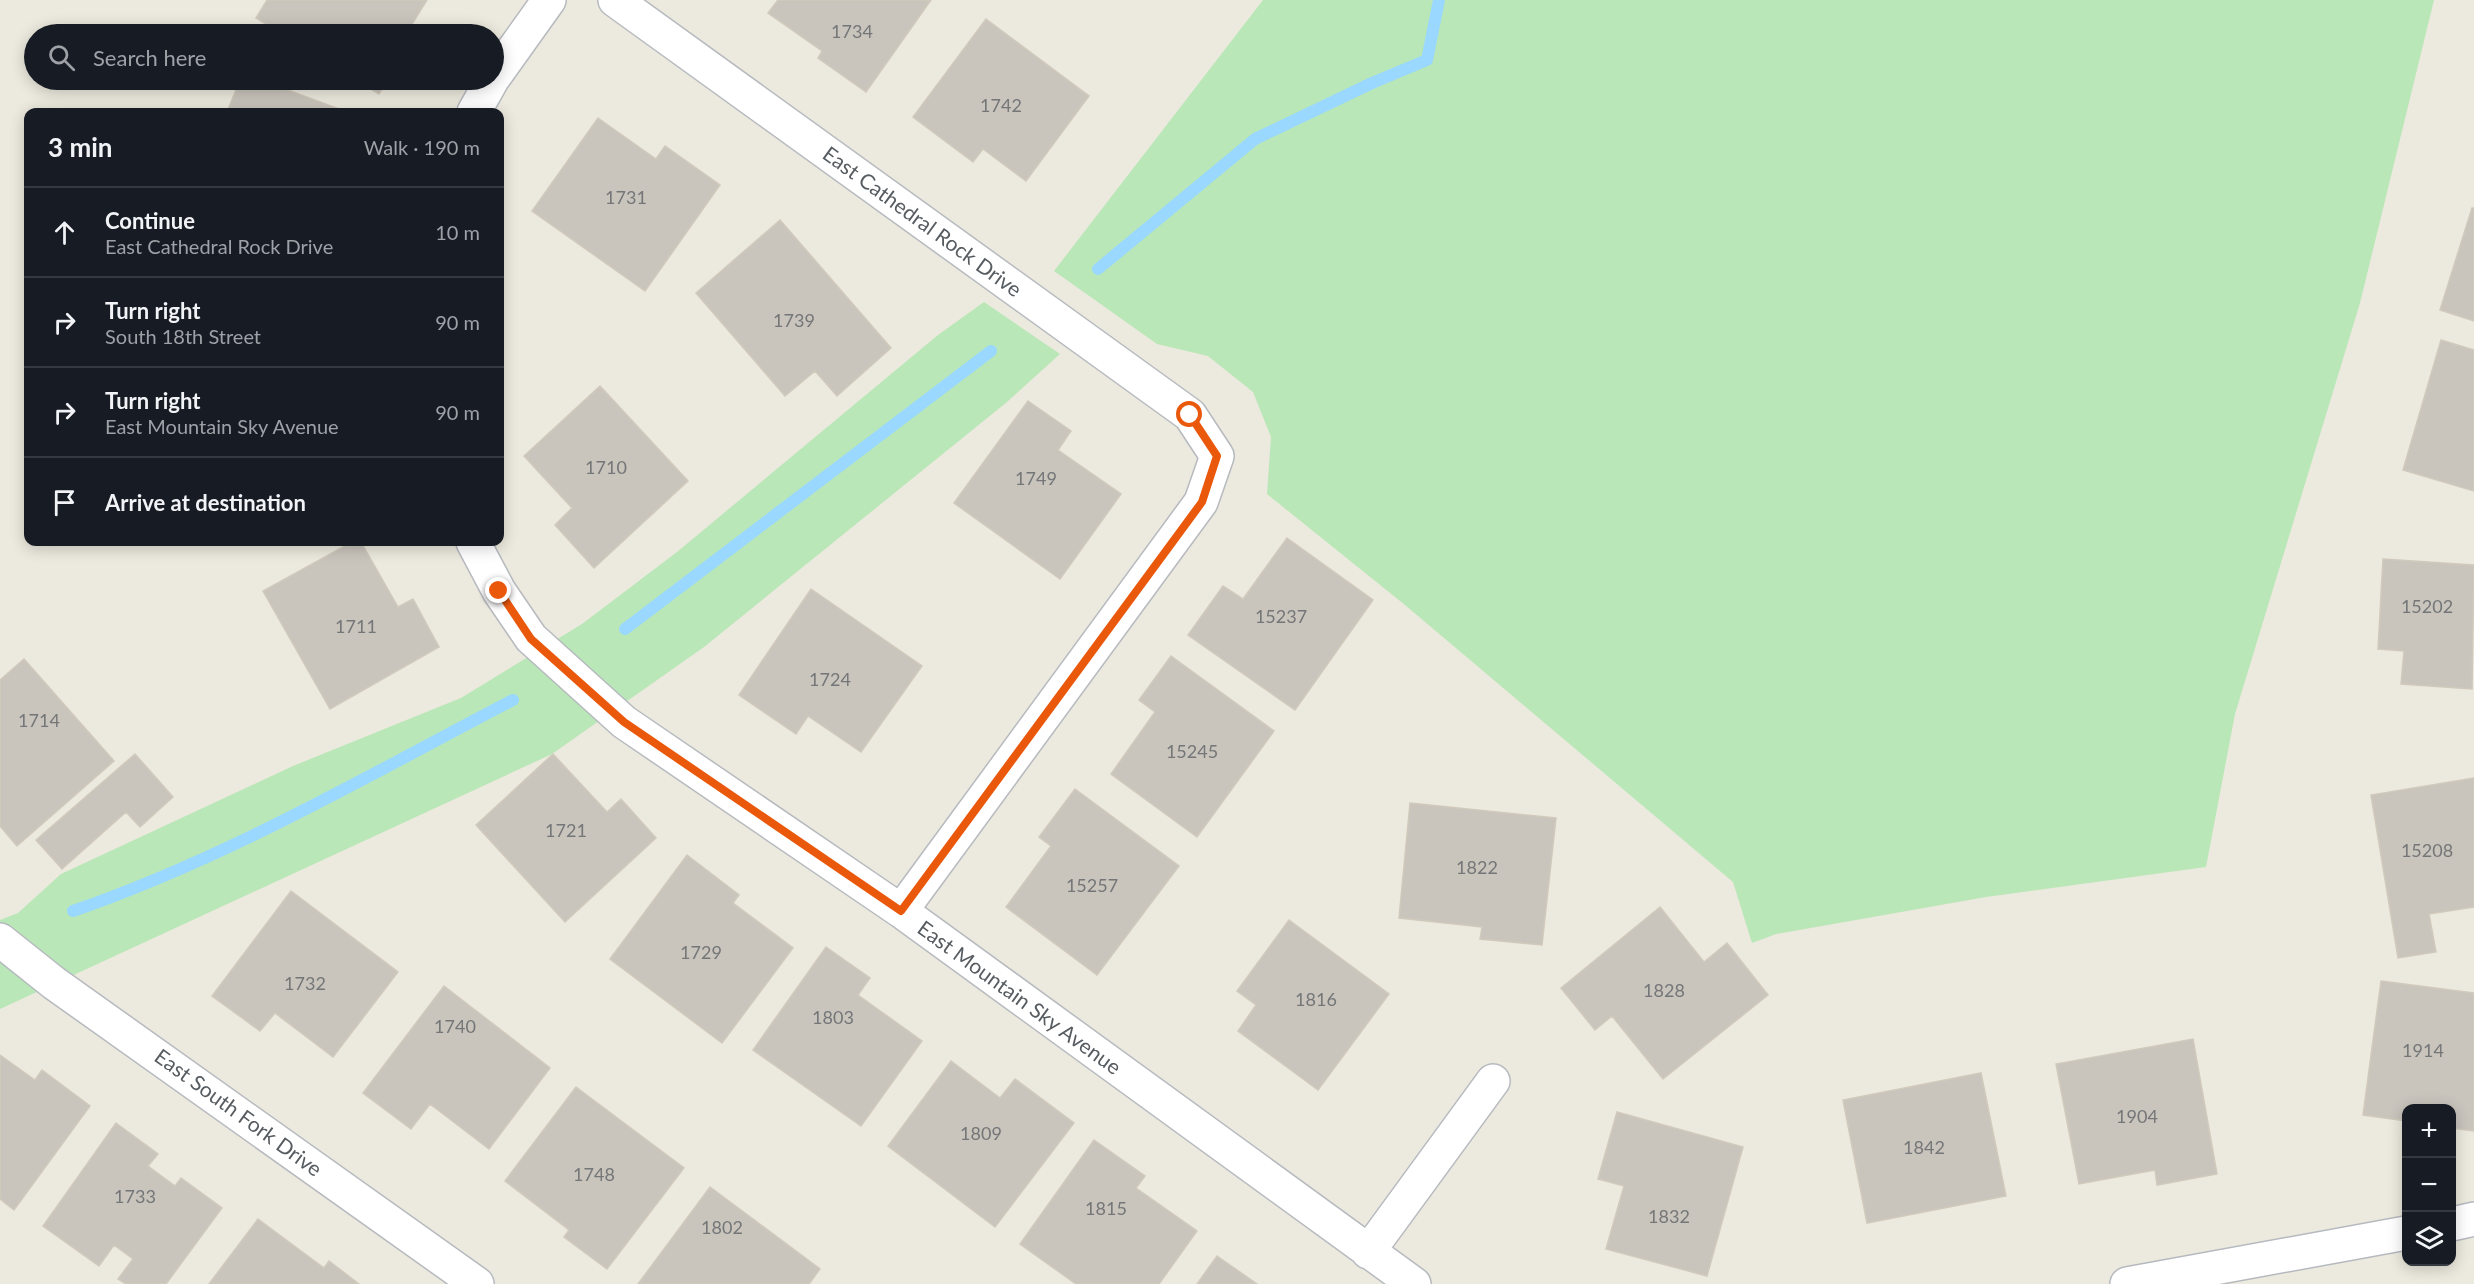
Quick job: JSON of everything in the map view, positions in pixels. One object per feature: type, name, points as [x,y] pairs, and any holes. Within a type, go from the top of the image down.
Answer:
[{"type":"street","points":[[504,63],[549,0]]},
{"type":"street","name":"East Cathedral Rock Drive","points":[[615,0],[1190,415],[1217,456],[1202,502],[901,911]]},
{"type":"street","points":[[476,108],[486,90]]},
{"type":"street","name":"East Mountain Sky Avenue","points":[[475,546],[499,591],[531,639],[624,722],[901,911],[1414,1284]]},
{"type":"street","name":"East South Fork Drive","points":[[0,940],[54,982],[477,1284]]},
{"type":"street","points":[[1368,1252],[1493,1081]]},
{"type":"street","points":[[2456,1223],[2474,1219]]},
{"type":"street","points":[[2127,1284],[2402,1234]]},
{"type":"green space","points":[[1263,0],[2434,0],[2360,303],[2235,714],[2206,867],[1986,897],[1776,934],[1752,943],[1733,882],[1405,605],[1267,494],[1271,437],[1253,392],[1208,356],[1157,344],[1054,271]]},
{"type":"green space","points":[[984,302],[1060,354],[1007,402],[704,647],[552,754],[0,1009],[0,920],[18,913],[61,874],[293,766],[461,698],[582,624],[677,552],[938,335]]},
{"type":"building","points":[[267,0],[427,0],[412,24],[266,24],[256,18]]},
{"type":"building","points":[[778,0],[931,0],[866,92],[818,58],[822,51],[768,13]]},
{"type":"building","points":[[986,19],[1089,96],[1026,181],[983,149],[973,162],[913,117]]},
{"type":"building","points":[[236,90],[288,90],[336,108],[229,108]]},
{"type":"building","points":[[598,118],[656,159],[665,146],[720,185],[645,291],[532,211]]},
{"type":"building","points":[[2472,208],[2474,208],[2474,321],[2440,310]]},
{"type":"building","points":[[780,220],[891,348],[837,396],[815,371],[785,396],[696,293]]},
{"type":"building","points":[[2441,340],[2474,350],[2474,491],[2403,470]]},
{"type":"building","points":[[600,386],[688,481],[594,568],[555,525],[572,508],[524,456]]},
{"type":"building","points":[[1028,401],[1071,431],[1058,450],[1121,494],[1060,579],[954,503]]},
{"type":"building","points":[[1287,538],[1373,600],[1295,710],[1188,635],[1223,586],[1243,599]]},
{"type":"building","points":[[345,546],[363,546],[398,607],[413,599],[439,647],[330,709],[263,591]]},
{"type":"building","points":[[2383,559],[2474,565],[2472,689],[2401,684],[2404,651],[2378,649]]},
{"type":"building","points":[[811,589],[922,666],[861,752],[808,716],[796,734],[739,695]]},
{"type":"building","points":[[1171,656],[1274,731],[1197,837],[1111,774],[1155,712],[1139,700]]},
{"type":"building","points":[[24,659],[114,761],[17,846],[0,826],[0,680]]},
{"type":"building","points":[[135,754],[173,797],[140,827],[126,812],[62,869],[36,840]]},
{"type":"building","points":[[553,754],[607,812],[621,799],[656,838],[565,922],[476,825]]},
{"type":"building","points":[[2474,778],[2474,907],[2429,914],[2436,952],[2398,958],[2371,795]]},
{"type":"building","points":[[1075,789],[1179,866],[1097,975],[1006,907],[1051,846],[1039,837]]},
{"type":"building","points":[[1410,803],[1556,818],[1542,945],[1480,939],[1482,927],[1399,918]]},
{"type":"building","points":[[687,855],[739,895],[733,903],[793,948],[722,1043],[610,959]]},
{"type":"building","points":[[291,891],[398,972],[333,1057],[275,1013],[260,1031],[212,996]]},
{"type":"building","points":[[1660,907],[1704,962],[1727,943],[1768,995],[1663,1079],[1612,1016],[1595,1030],[1561,988]]},
{"type":"building","points":[[1289,920],[1389,994],[1318,1090],[1238,1031],[1256,1005],[1237,991]]},
{"type":"building","points":[[826,947],[870,978],[858,995],[922,1041],[861,1126],[753,1050]]},
{"type":"building","points":[[2381,981],[2474,993],[2474,1131],[2456,1129],[2456,1104],[2402,1104],[2402,1120],[2363,1115]]},
{"type":"building","points":[[444,986],[550,1068],[489,1149],[430,1104],[411,1129],[363,1093]]},
{"type":"building","points":[[2193,1039],[2217,1174],[2157,1185],[2155,1170],[2079,1184],[2056,1064]]},
{"type":"building","points":[[0,1055],[35,1080],[42,1070],[90,1106],[14,1210],[0,1199]]},
{"type":"building","points":[[951,1061],[1000,1098],[1015,1079],[1074,1123],[995,1227],[888,1146]]},
{"type":"building","points":[[1981,1073],[2006,1196],[1867,1223],[1843,1100]]},
{"type":"building","points":[[576,1087],[684,1168],[607,1269],[564,1237],[569,1230],[505,1181]]},
{"type":"building","points":[[1617,1112],[1743,1147],[1707,1276],[1606,1249],[1624,1186],[1598,1179]]},
{"type":"building","points":[[116,1123],[158,1154],[148,1166],[175,1186],[181,1178],[222,1208],[166,1284],[126,1284],[118,1279],[133,1259],[114,1245],[99,1266],[43,1226]]},
{"type":"building","points":[[1094,1140],[1145,1176],[1136,1188],[1197,1231],[1159,1284],[1076,1284],[1020,1244]]},
{"type":"building","points":[[710,1187],[820,1269],[809,1284],[638,1284]]},
{"type":"building","points":[[258,1219],[324,1268],[329,1261],[359,1284],[209,1284]]},
{"type":"building","points":[[1217,1256],[1257,1284],[1197,1284]]},
{"type":"waterway","points":[[1098,269],[1255,139],[1372,83],[1427,60],[1439,0]]},
{"type":"waterway","points":[[625,629],[991,351]]},
{"type":"waterway","points":[[73,911],[130,890],[242,841],[513,700]]},
{"type":"route","points":[[499,591],[531,639],[624,722],[901,911],[1202,502],[1217,456],[1190,415]]}]
